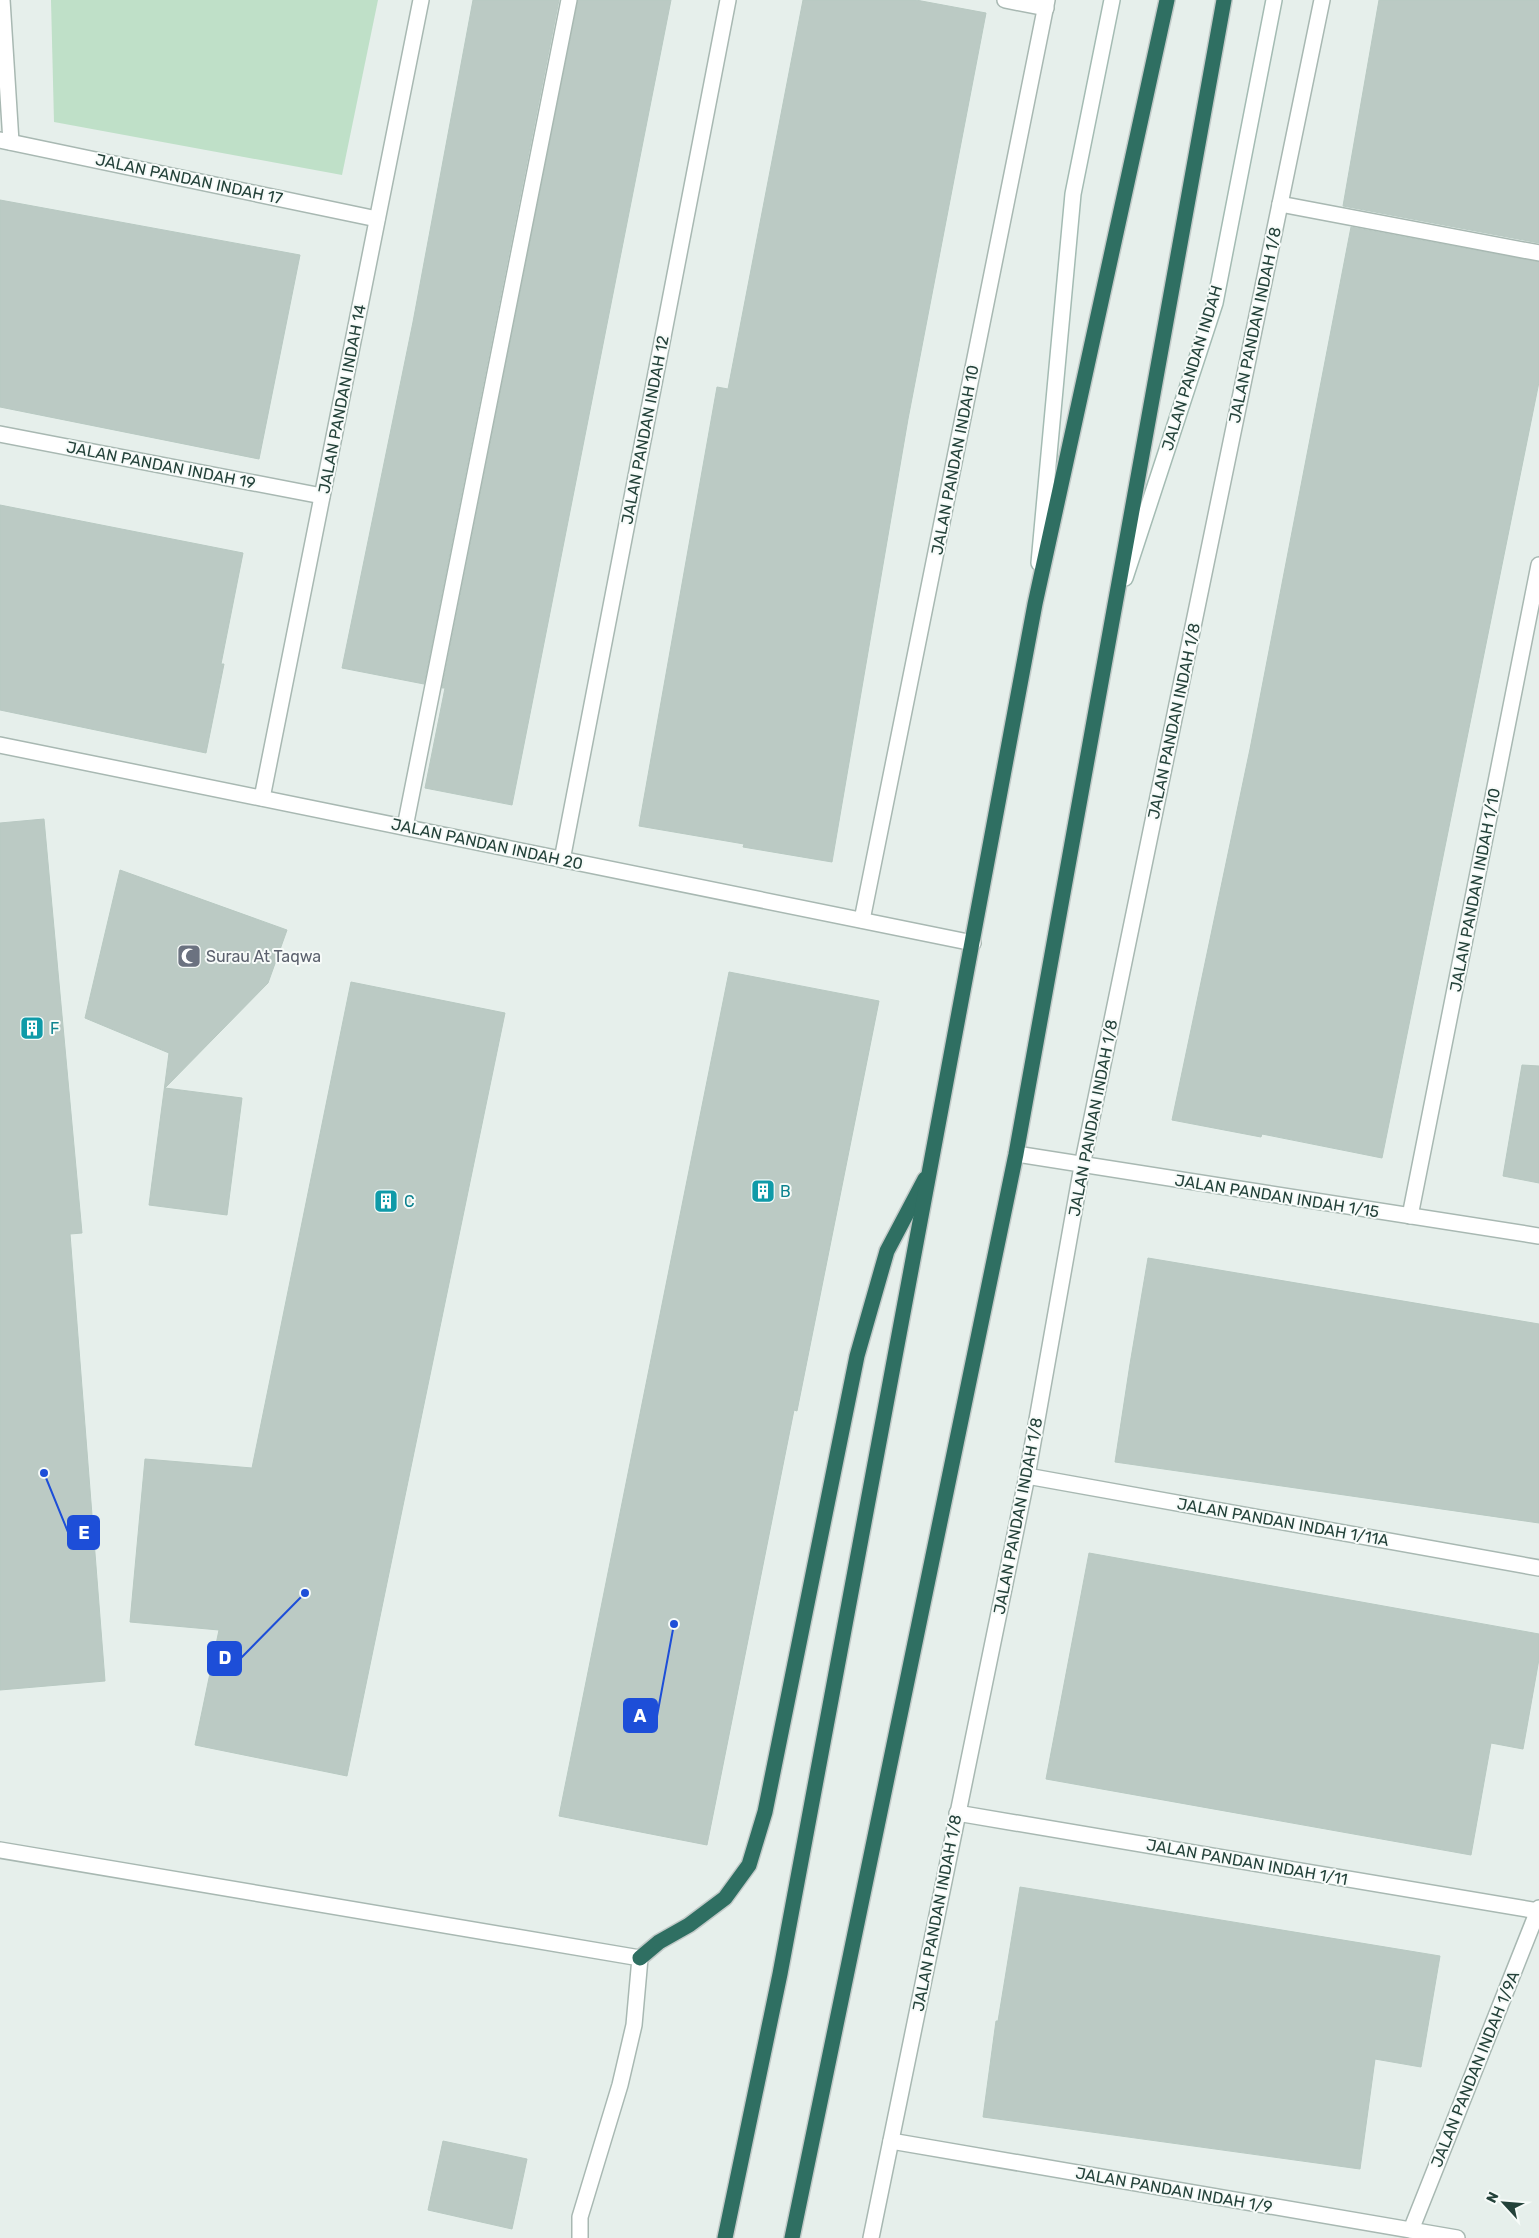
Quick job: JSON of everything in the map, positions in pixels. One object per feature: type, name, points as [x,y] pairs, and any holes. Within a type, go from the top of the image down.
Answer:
[{"type":"highway","points":[[726,2238],[780,1974],[860,1551],[1035,604],[1167,0]]},
{"type":"highway","points":[[792,2238],[1016,1154],[1224,0]]},
{"type":"highway","points":[[640,1958],[659,1942],[689,1925],[725,1898],[749,1865],[765,1812],[857,1356],[887,1251],[932,1164]]},
{"type":"street","points":[[2,0],[6,141]]},
{"type":"street","name":"JALAN PANDAN INDAH 14","points":[[262,798],[421,0]]},
{"type":"street","points":[[405,827],[570,0]]},
{"type":"street","name":"JALAN PANDAN INDAH 12","points":[[562,860],[728,0]]},
{"type":"street","points":[[1005,0],[1047,4]]},
{"type":"street","points":[[1035,604],[1074,194],[1112,0]]},
{"type":"street","name":"JALAN PANDAN INDAH","points":[[1113,613],[1215,303],[1274,0]]},
{"type":"street","name":"JALAN PANDAN INDAH 1/8","points":[[872,2238],[1027,1476],[1082,1166],[1322,0]]},
{"type":"street","name":"JALAN PANDAN INDAH 10","points":[[862,920],[1047,4]]},
{"type":"street","name":"JALAN PANDAN INDAH 17","points":[[6,141],[377,219]]},
{"type":"street","points":[[1280,204],[1539,254]]},
{"type":"street","name":"JALAN PANDAN INDAH 19","points":[[0,434],[322,496]]},
{"type":"street","name":"JALAN PANDAN INDAH 1/10","points":[[1410,1216],[1539,565]]},
{"type":"street","name":"JALAN PANDAN INDAH 20","points":[[0,746],[973,943]]},
{"type":"street","name":"JALAN PANDAN INDAH 1/15","points":[[1016,1154],[1082,1166],[1539,1236]]},
{"type":"street","name":"JALAN PANDAN INDAH 1/11A","points":[[1027,1476],[1539,1568]]},
{"type":"street","name":"JALAN PANDAN INDAH 1/11","points":[[957,1813],[1538,1910]]},
{"type":"street","points":[[0,1850],[640,1958],[634,2025],[620,2085],[580,2217],[580,2238]]},
{"type":"street","name":"JALAN PANDAN INDAH 1/9A","points":[[1411,2230],[1538,1910]]},
{"type":"street","name":"JALAN PANDAN INDAH 1/9","points":[[892,2141],[1457,2238]]},
{"type":"green space","points":[[51,0],[378,0],[342,175],[54,122]]},
{"type":"building","points":[[473,0],[559,0],[424,684],[342,668],[413,322]]},
{"type":"building","points":[[578,0],[671,0],[512,805],[425,788],[445,688],[442,688]]},
{"type":"building","points":[[803,0],[916,0],[986,13],[908,419],[832,862],[743,847],[744,844],[639,826],[717,387],[728,389]]},
{"type":"building","points":[[1379,0],[1539,0],[1539,243],[1343,206]]},
{"type":"building","points":[[0,200],[300,255],[259,459],[0,407]]},
{"type":"building","points":[[1351,227],[1539,262],[1539,382],[1382,1158],[1262,1134],[1261,1137],[1172,1120],[1250,749]]},
{"type":"building","points":[[0,505],[243,553],[221,664],[224,664],[206,753],[0,710]]},
{"type":"building","points":[[44,819],[82,1233],[70,1234],[105,1681],[0,1690],[0,823]]},
{"type":"building","name":"Surau At Taqwa","points":[[120,870],[287,930],[268,983],[165,1088],[242,1098],[227,1215],[149,1205],[169,1053],[85,1018]]},
{"type":"building","points":[[729,972],[879,1001],[797,1411],[794,1410],[707,1845],[559,1816]]},
{"type":"building","points":[[351,982],[505,1013],[347,1776],[195,1745],[219,1630],[130,1622],[145,1459],[252,1468]]},
{"type":"building","points":[[1522,1065],[1539,1066],[1539,1183],[1503,1176]]},
{"type":"building","points":[[1148,1258],[1539,1324],[1539,1523],[1115,1462]]},
{"type":"building","points":[[1089,1553],[1539,1634],[1539,1659],[1523,1749],[1491,1743],[1471,1855],[1046,1779]]},
{"type":"building","points":[[1020,1887],[1440,1956],[1421,2067],[1375,2059],[1360,2169],[983,2117],[996,2021],[998,2021]]},
{"type":"building","points":[[443,2141],[527,2159],[512,2229],[428,2210]]},
{"type":"place","name":"Surau At Taqwa","points":[[189,956]]},
{"type":"place","name":"F","points":[[32,1028]]},
{"type":"place","name":"B","points":[[763,1191]]},
{"type":"place","name":"C","points":[[386,1201]]},
{"type":"place","name":"E","points":[[44,1473]]},
{"type":"place","name":"D","points":[[305,1593]]},
{"type":"place","name":"A","points":[[674,1624]]}]
